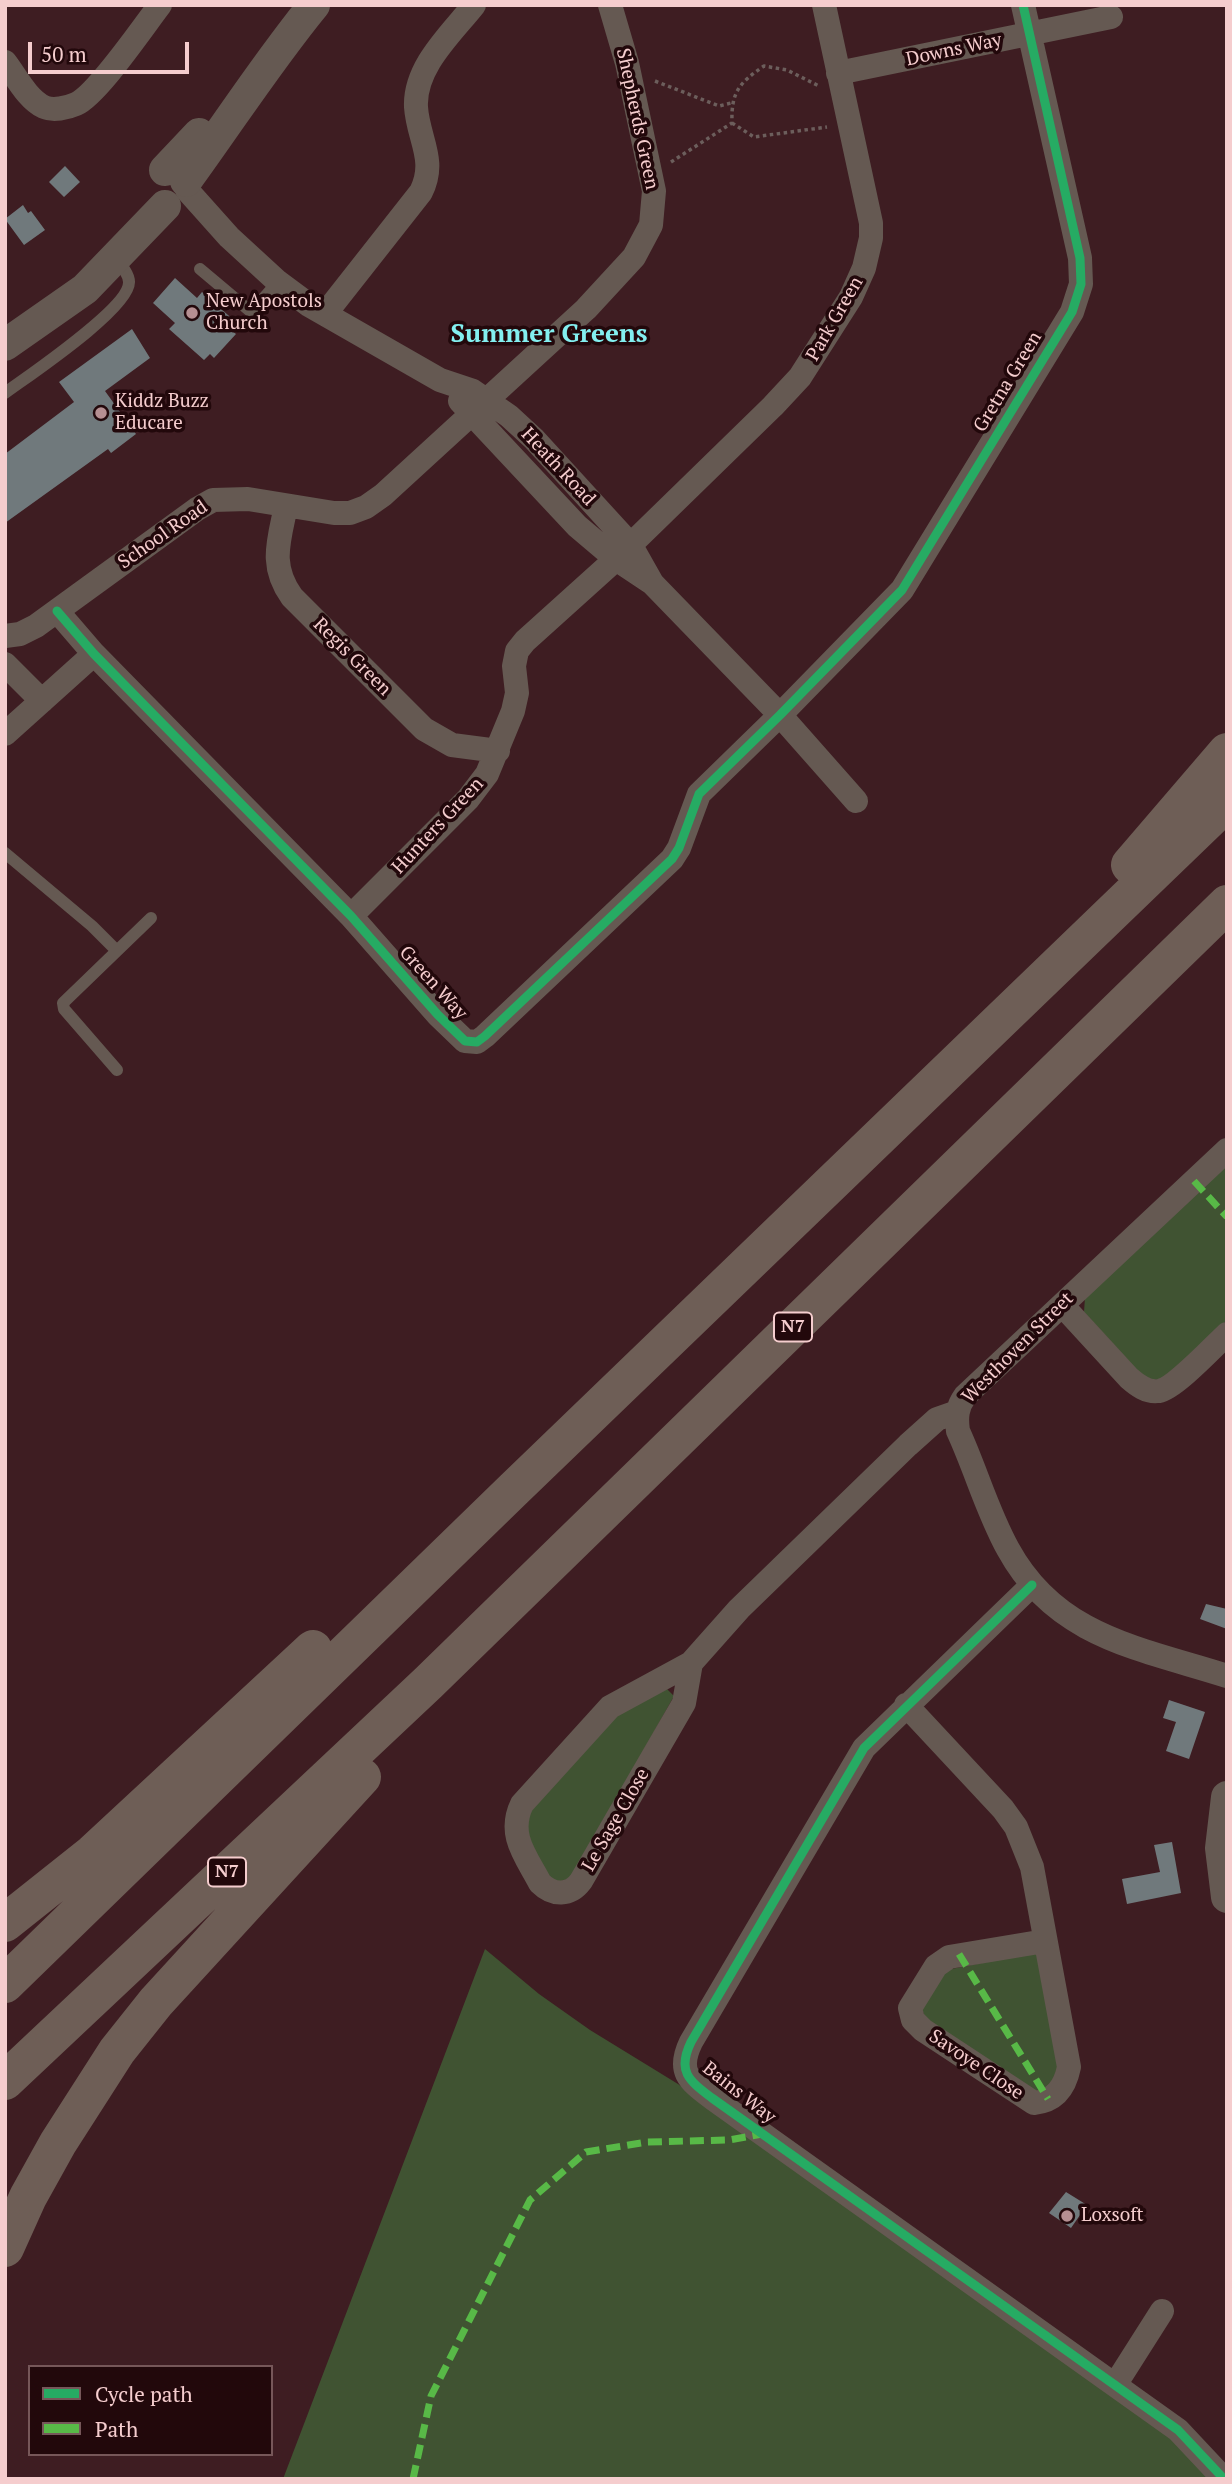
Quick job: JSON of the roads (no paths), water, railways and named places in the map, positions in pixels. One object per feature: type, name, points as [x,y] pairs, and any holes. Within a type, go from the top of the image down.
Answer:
[{"type":"highway","points":[[978,1042],[1227,752]]},
{"type":"highway","points":[[5,1984],[1227,802]]},
{"type":"highway","name":"N7","points":[[5,2081],[428,1683],[1227,904]]},
{"type":"highway","points":[[5,1923],[93,1853],[477,1499],[494,1490],[514,1489]]},
{"type":"highway","points":[[5,2248],[51,2155],[82,2102],[117,2051],[156,2002],[412,1723],[425,1703],[428,1683]]},
{"type":"street","points":[[5,62],[29,95],[44,107],[58,109],[77,104],[99,84],[160,5]]},
{"type":"street","points":[[5,345],[85,289],[132,219],[172,191],[314,5]]},
{"type":"street","points":[[326,314],[421,192],[429,169],[416,107],[419,87],[425,66],[474,5]]},
{"type":"street","name":"Shepherds Green","points":[[479,406],[586,309],[634,257],[651,225],[654,191],[630,76],[610,5]]},
{"type":"street","name":"Park Green","points":[[623,552],[800,377],[851,297],[864,268],[871,238],[871,222],[824,5]]},
{"type":"street","name":"Gretna Green","points":[[780,715],[902,590],[1072,312],[1081,284],[1080,258],[1023,5]]},
{"type":"street","name":"Downs Way","points":[[841,85],[1029,34],[1111,17]]},
{"type":"street","name":"Heath Road","points":[[172,191],[229,237],[278,282],[309,305],[440,380],[479,406],[577,526],[623,552],[780,715],[856,801]]},
{"type":"street","points":[[5,325],[111,252]]},
{"type":"street","name":"School Road","points":[[5,636],[20,634],[57,611],[213,500],[248,499],[334,513],[350,513],[366,507],[383,495],[479,406]]},
{"type":"street","name":"Regis Green","points":[[286,506],[277,564],[283,584],[292,597],[424,729],[452,745],[498,751]]},
{"type":"street","name":"Hunters Green","points":[[351,916],[468,799],[487,774],[498,751],[517,693],[514,666],[517,651],[524,640],[623,552]]},
{"type":"street","name":"Green Way","points":[[57,611],[94,654],[351,916],[465,1041],[477,1042],[485,1036],[672,859],[679,848],[699,794],[780,715]]},
{"type":"street","points":[[5,734],[94,654]]},
{"type":"street","points":[[5,664],[41,701]]},
{"type":"street","name":"Westhoven Street","points":[[1227,1150],[965,1396],[957,1412],[958,1431],[993,1518],[1017,1565],[1032,1585],[1067,1616],[1101,1636],[1227,1676]]},
{"type":"street","points":[[1062,1305],[1129,1378],[1151,1391],[1157,1392],[1170,1387],[1227,1334]]},
{"type":"street","name":"Le Sage Close","points":[[691,1663],[684,1703],[581,1881],[565,1893],[551,1892],[540,1883],[518,1842],[515,1828],[522,1804],[610,1707],[691,1663],[739,1609],[908,1445],[937,1419],[957,1412]]},
{"type":"street","name":"Bains Way","points":[[1032,1585],[875,1735],[855,1761],[691,2042],[684,2066],[688,2077],[712,2098],[1178,2430],[1224,2479]]},
{"type":"street","name":"Savoye Close","points":[[906,1705],[1003,1809],[1016,1827],[1032,1867],[1069,2067],[1063,2087],[1057,2094],[1034,2102],[923,2030],[913,2020],[910,2008],[936,1966],[949,1957],[1045,1941]]},
{"type":"street","points":[[1227,1797],[1221,1848],[1227,1897]]},
{"type":"street","points":[[1115,2385],[1162,2311]]},
{"type":"lane","points":[[5,393],[94,327],[116,305],[129,286],[129,280],[111,252]]},
{"type":"lane","points":[[200,270],[250,310],[254,309],[278,282]]},
{"type":"lane","points":[[5,853],[92,926],[116,950]]},
{"type":"lane","points":[[117,1070],[62,1006],[64,999],[151,918]]},
{"type":"place","name":"New Apostols Church","points":[[192,313]]},
{"type":"place","name":"Kiddz Buzz Educare","points":[[101,413]]},
{"type":"place","name":"Loxsoft","points":[[1067,2216]]},
{"type":"district","name":"Summer Greens","points":[[549,335]]}]
